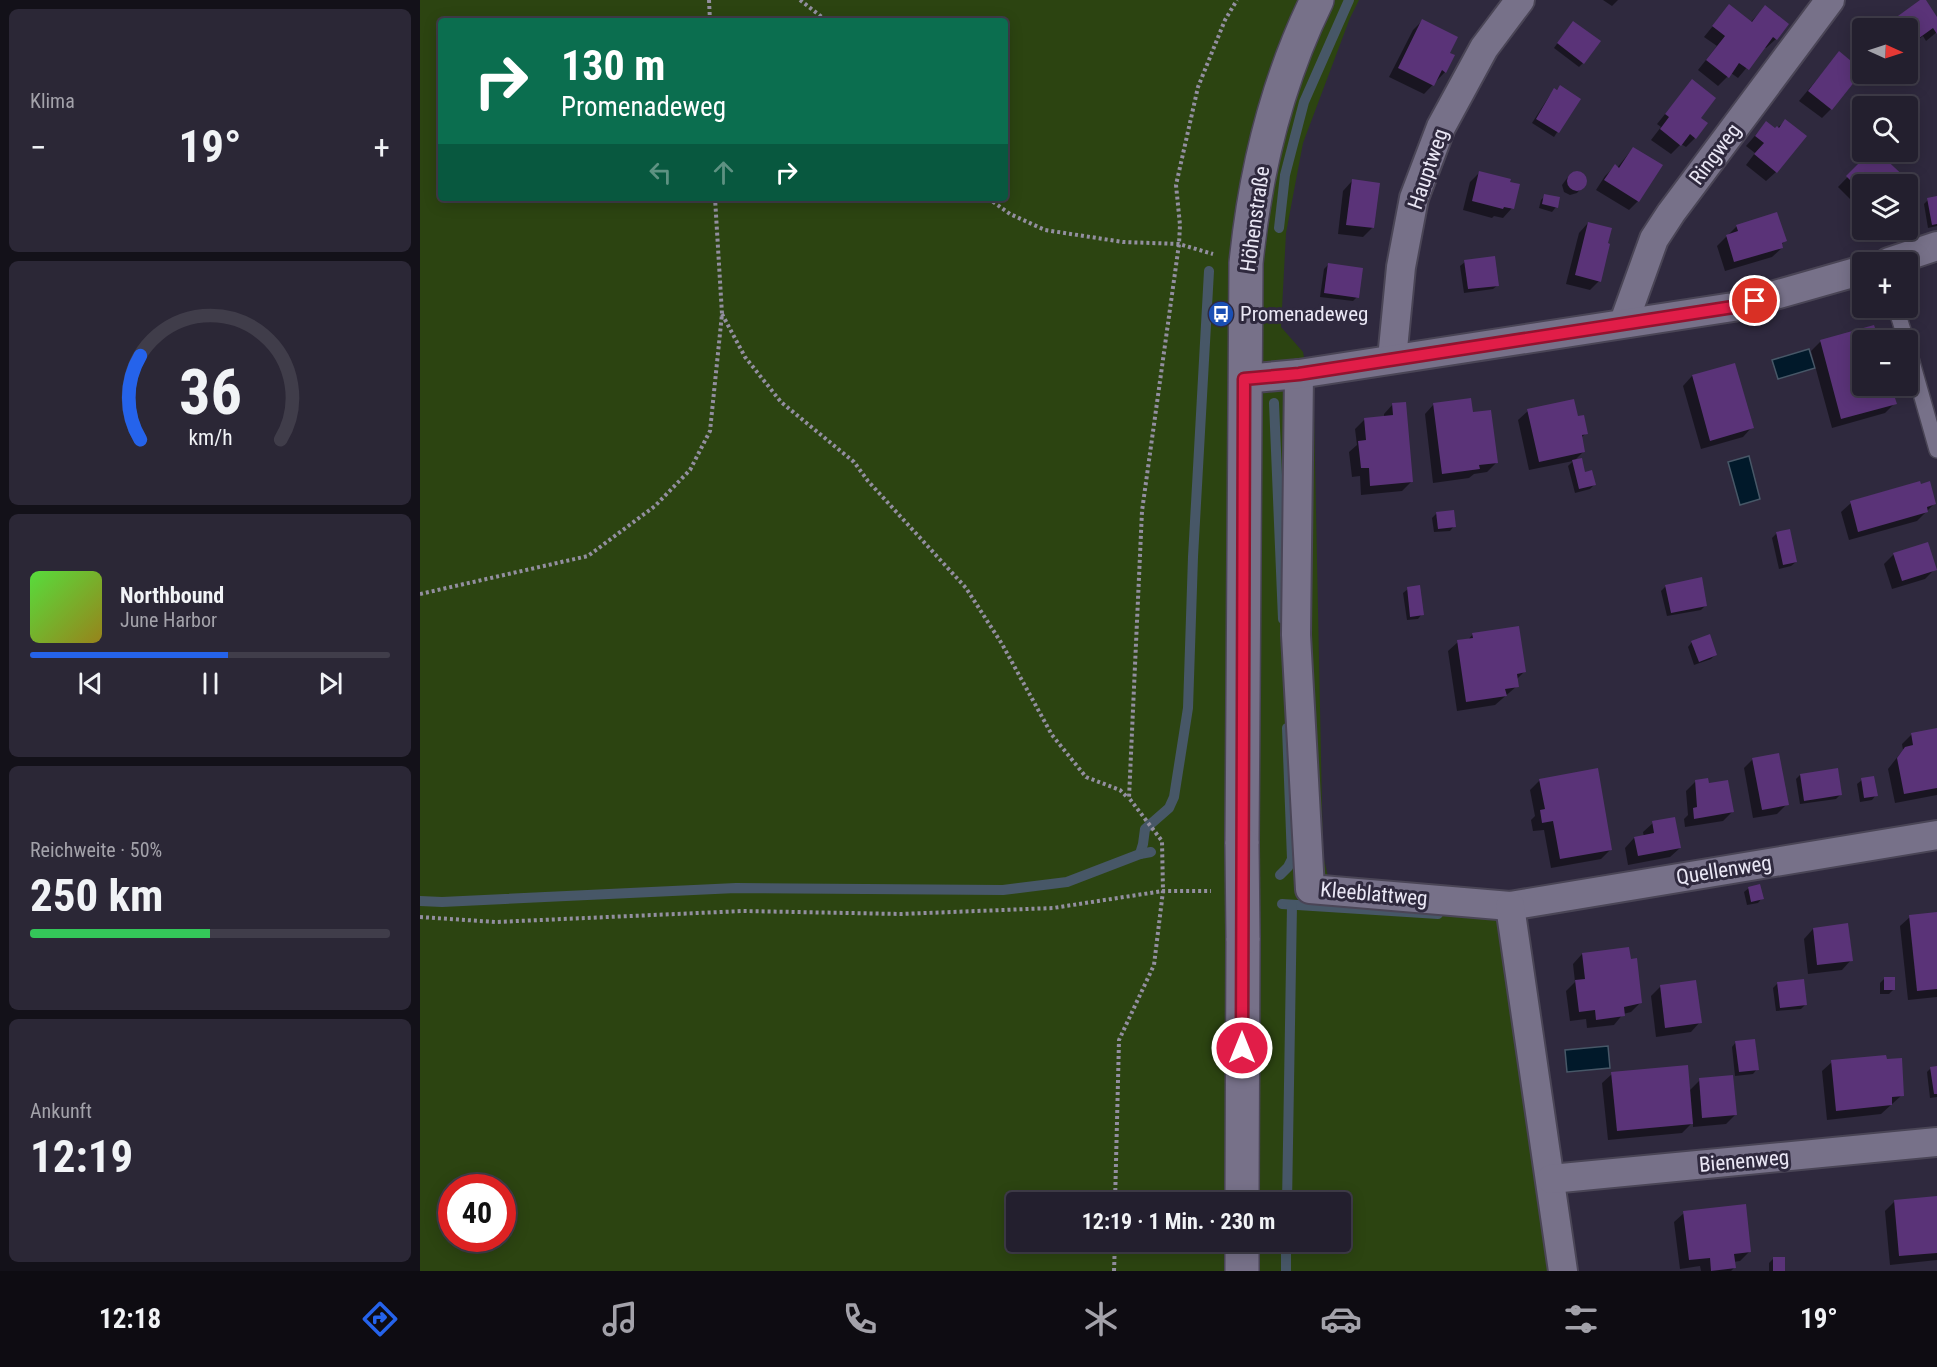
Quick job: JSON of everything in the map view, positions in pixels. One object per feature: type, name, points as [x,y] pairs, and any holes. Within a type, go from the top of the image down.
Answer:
[{"type":"street","name":"Höhenstraße","points":[[1242,1192],[1246,263],[1255,193],[1282,85],[1317,0]]},
{"type":"street","name":"Hauptweg","points":[[1392,359],[1401,267],[1414,198],[1446,117],[1484,48],[1520,0]]},
{"type":"street","name":"Ringweg","points":[[1624,322],[1654,239],[1830,0]]},
{"type":"street","points":[[1918,252],[1937,246]]},
{"type":"street","points":[[1244,379],[1299,374],[1624,322],[1733,307],[1852,273]]},
{"type":"street","name":"Kleeblattweg","points":[[1299,374],[1296,634],[1310,889],[1510,906]]},
{"type":"street","name":"Quellenweg","points":[[1510,906],[1937,835]]},
{"type":"street","points":[[1510,906],[1563,1271]]},
{"type":"street","name":"Bienenweg","points":[[1551,1179],[1937,1142]]},
{"type":"street","points":[[1242,1252],[1242,1271]]},
{"type":"lane","points":[[1918,383],[1937,450]]},
{"type":"path","points":[[710,0],[710,18]]},
{"type":"path","points":[[800,0],[823,18]]},
{"type":"path","points":[[1129,798],[1142,511],[1179,244],[1180,225],[1176,185],[1198,87],[1225,20],[1237,0]]},
{"type":"path","points":[[420,594],[588,556],[655,506],[690,470],[710,431],[722,314],[715,201]]},
{"type":"path","points":[[992,201],[1010,214],[1045,230],[1123,242],[1179,244],[1246,263]]},
{"type":"path","points":[[722,314],[745,357],[781,402],[854,462],[868,481],[966,588],[1002,644],[1052,735],[1086,777],[1120,790],[1129,798],[1162,841],[1162,891],[1154,965],[1119,1040],[1115,1192]]},
{"type":"path","points":[[420,917],[496,922],[742,911],[901,914],[1053,908],[1162,891],[1222,890]]},
{"type":"path","points":[[1114,1271],[1115,1252]]},
{"type":"green space","points":[[420,0],[1359,0],[1350,18],[1303,143],[1286,233],[1281,327],[1303,352],[1314,411],[1323,855],[1329,881],[1524,894],[1575,1271],[420,1271]]},
{"type":"water","points":[[1809,349],[1815,368],[1778,379],[1772,360]]},
{"type":"water","points":[[1749,456],[1760,499],[1740,505],[1728,462]]},
{"type":"water","points":[[1608,1046],[1610,1068],[1567,1072],[1565,1050]]},
{"type":"building","points":[[1920,0],[1926,0],[1937,17],[1937,34],[1933,28],[1918,39],[1918,18],[1899,18],[1898,16]]},
{"type":"building","points":[[1729,4],[1752,22],[1765,5],[1789,24],[1777,40],[1773,37],[1749,70],[1739,63],[1729,78],[1706,60],[1725,36],[1712,26]]},
{"type":"building","points":[[1422,19],[1458,37],[1450,53],[1455,55],[1446,73],[1442,70],[1434,86],[1398,68]]},
{"type":"building","points":[[1573,21],[1601,41],[1584,64],[1557,43]]},
{"type":"building","points":[[1839,51],[1852,62],[1853,84],[1832,110],[1808,91]]},
{"type":"building","points":[[1692,79],[1716,98],[1701,118],[1708,123],[1696,139],[1690,134],[1681,146],[1660,129],[1669,117],[1665,114]]},
{"type":"building","points":[[1560,85],[1581,99],[1559,133],[1536,119],[1554,88],[1557,90]]},
{"type":"building","points":[[1785,119],[1807,136],[1777,173],[1754,154],[1764,143],[1755,136],[1766,121],[1775,128],[1777,126],[1779,128]]},
{"type":"building","points":[[1633,147],[1663,165],[1639,202],[1604,180],[1615,164],[1619,168]]},
{"type":"building","points":[[1860,162],[1889,162],[1901,174],[1852,174],[1852,182],[1846,176]]},
{"type":"building","points":[[1479,171],[1511,179],[1510,182],[1520,184],[1514,209],[1504,207],[1503,209],[1472,201]]},
{"type":"building","points":[[1573,171],[1581,171],[1587,177],[1587,185],[1581,191],[1573,191],[1567,185],[1567,177]]},
{"type":"building","points":[[1352,179],[1380,183],[1374,228],[1346,225]]},
{"type":"building","points":[[1544,194],[1560,197],[1558,208],[1542,204]]},
{"type":"building","points":[[1937,196],[1937,224],[1932,225],[1927,198]]},
{"type":"building","points":[[1777,212],[1787,241],[1782,243],[1783,248],[1734,262],[1726,235],[1738,231],[1736,225]]},
{"type":"building","points":[[1588,222],[1612,228],[1601,282],[1575,275]]},
{"type":"building","points":[[1495,256],[1499,286],[1468,289],[1464,260]]},
{"type":"building","points":[[1328,263],[1363,268],[1359,298],[1324,293]]},
{"type":"building","points":[[1874,325],[1876,330],[1856,330]]},
{"type":"building","points":[[1852,331],[1852,396],[1894,396],[1897,404],[1841,419],[1820,340]]},
{"type":"building","points":[[1735,363],[1754,428],[1710,441],[1692,375]]},
{"type":"building","points":[[1471,398],[1473,412],[1491,410],[1498,463],[1479,465],[1480,469],[1442,474],[1433,403]]},
{"type":"building","points":[[1574,399],[1578,416],[1584,415],[1588,434],[1582,435],[1585,452],[1539,462],[1527,409]]},
{"type":"building","points":[[1406,402],[1413,482],[1370,486],[1369,468],[1361,468],[1358,441],[1366,440],[1364,418],[1393,415],[1392,403]]},
{"type":"building","points":[[1582,458],[1585,472],[1592,470],[1596,485],[1579,489],[1572,460]]},
{"type":"building","points":[[1920,481],[1921,484],[1930,481],[1936,504],[1927,507],[1928,512],[1858,532],[1850,501]]},
{"type":"building","points":[[1454,510],[1456,527],[1438,529],[1436,512]]},
{"type":"building","points":[[1790,529],[1797,562],[1783,565],[1776,532]]},
{"type":"building","points":[[1928,542],[1937,570],[1902,581],[1893,553]]},
{"type":"building","points":[[1702,577],[1707,606],[1671,613],[1665,585]]},
{"type":"building","points":[[1420,585],[1424,615],[1410,617],[1407,587]]},
{"type":"building","points":[[1519,626],[1526,672],[1517,674],[1519,687],[1505,689],[1507,696],[1466,702],[1457,640],[1473,638],[1472,633]]},
{"type":"building","points":[[1710,634],[1717,655],[1699,662],[1691,641]]},
{"type":"building","points":[[1937,728],[1937,788],[1904,794],[1897,758],[1905,747],[1913,745],[1911,733]]},
{"type":"building","points":[[1779,753],[1789,805],[1762,810],[1752,758]]},
{"type":"building","points":[[1598,768],[1612,850],[1560,859],[1553,821],[1542,823],[1540,810],[1545,809],[1539,779]]},
{"type":"building","points":[[1838,768],[1842,795],[1804,801],[1800,774]]},
{"type":"building","points":[[1874,776],[1878,796],[1864,798],[1861,778]]},
{"type":"building","points":[[1708,778],[1709,783],[1728,780],[1734,812],[1694,819],[1693,808],[1697,807],[1695,780]]},
{"type":"building","points":[[1675,817],[1681,848],[1638,856],[1634,837],[1654,833],[1652,821]]},
{"type":"building","points":[[1760,884],[1764,899],[1751,902],[1748,887]]},
{"type":"building","points":[[1937,912],[1937,989],[1917,991],[1909,915]]},
{"type":"building","points":[[1848,923],[1853,961],[1817,965],[1813,928]]},
{"type":"building","points":[[1629,947],[1631,959],[1637,958],[1642,1003],[1624,1007],[1625,1016],[1596,1020],[1595,1010],[1579,1012],[1575,980],[1585,979],[1582,953]]},
{"type":"building","points":[[1884,977],[1895,977],[1895,990],[1884,990]]},
{"type":"building","points":[[1804,979],[1807,1005],[1780,1008],[1777,982]]},
{"type":"building","points":[[1696,980],[1702,1023],[1665,1028],[1660,985]]},
{"type":"building","points":[[1755,1039],[1759,1070],[1739,1072],[1735,1041]]},
{"type":"building","points":[[1886,1055],[1887,1059],[1902,1058],[1904,1096],[1892,1097],[1892,1105],[1836,1111],[1831,1060]]},
{"type":"building","points":[[1688,1065],[1693,1124],[1617,1131],[1611,1072]]},
{"type":"building","points":[[1937,1066],[1937,1094],[1934,1094],[1930,1067]]},
{"type":"building","points":[[1733,1075],[1737,1115],[1702,1118],[1699,1078]]},
{"type":"building","points":[[1937,1196],[1937,1253],[1899,1256],[1894,1200]]},
{"type":"building","points":[[1746,1204],[1751,1252],[1734,1254],[1736,1268],[1711,1271],[1710,1258],[1689,1260],[1683,1211]]},
{"type":"building","points":[[1773,1257],[1785,1257],[1785,1271],[1773,1271]]},
{"type":"waterway","points":[[1279,228],[1285,175],[1304,102],[1349,0]]},
{"type":"waterway","points":[[1140,854],[1145,829],[1169,808],[1174,797],[1188,708],[1193,557],[1209,271]]},
{"type":"waterway","points":[[1274,403],[1283,619]]},
{"type":"waterway","points":[[1280,875],[1292,859],[1287,728]]},
{"type":"waterway","points":[[420,901],[442,902],[736,888],[1003,890],[1067,882],[1140,854],[1151,852]]},
{"type":"waterway","points":[[1282,904],[1438,914]]},
{"type":"waterway","points":[[1287,1192],[1292,905]]},
{"type":"waterway","points":[[1286,1252],[1286,1271]]},
{"type":"place","name":"Promenadeweg","points":[[1221,314]]},
{"type":"route","points":[[1242,1048],[1244,379],[1299,374],[1624,322],[1733,307],[1755,301]]}]
